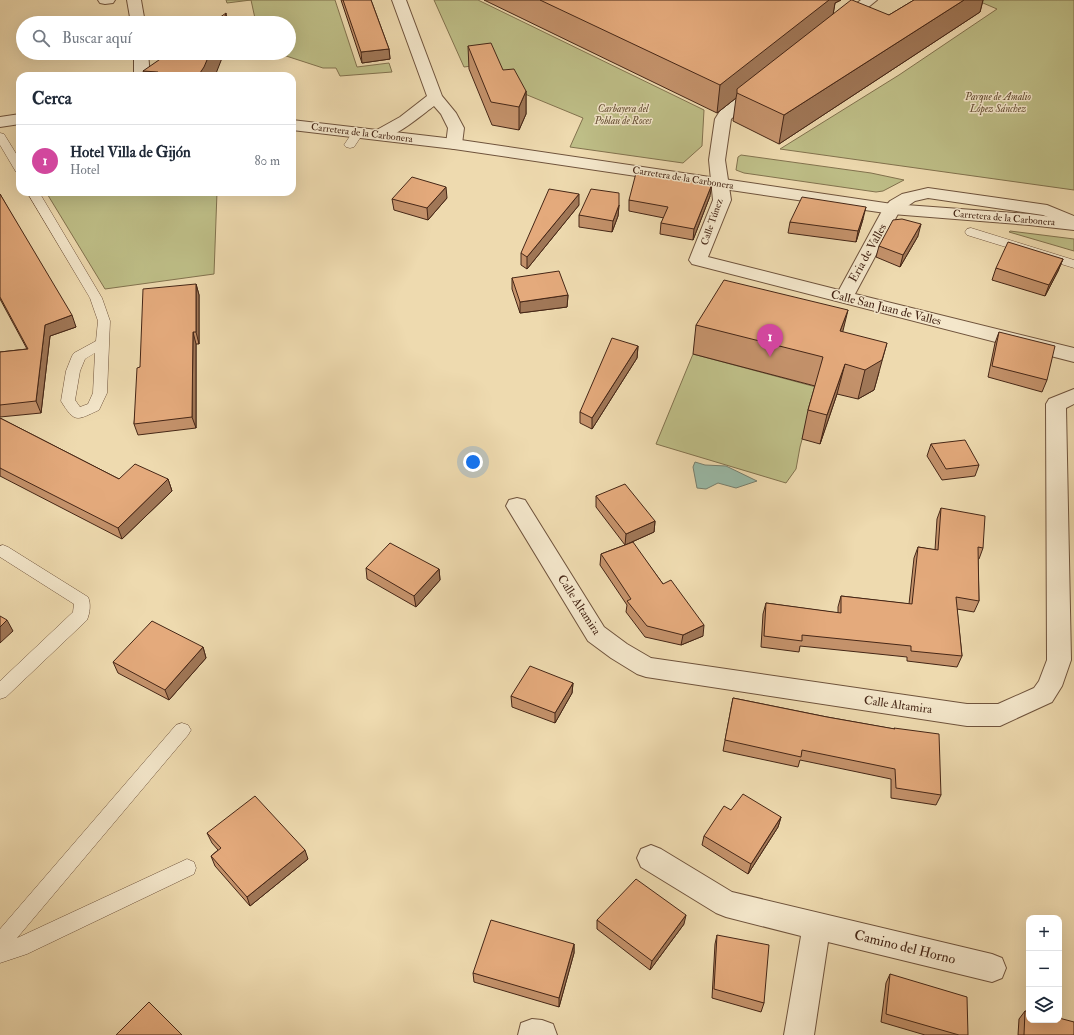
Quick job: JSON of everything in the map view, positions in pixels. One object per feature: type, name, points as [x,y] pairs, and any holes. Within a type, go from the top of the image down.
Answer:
[{"type":"street","points":[[134,0],[137,16]]},
{"type":"street","points":[[399,0],[435,97],[448,113],[456,128],[454,144]]},
{"type":"street","points":[[829,32],[870,0]]},
{"type":"street","points":[[141,60],[142,72]]},
{"type":"street","name":"Calle Túnez","points":[[698,260],[722,200],[717,160],[723,119],[726,114],[769,79]]},
{"type":"street","points":[[379,135],[406,120],[435,97]]},
{"type":"street","points":[[0,122],[16,120]]},
{"type":"street","name":"Carretera de la Carbonera","points":[[296,126],[354,138],[379,135],[454,144],[892,209],[927,213],[1010,217],[1074,224]]},
{"type":"street","name":"Eria de Valles","points":[[844,297],[892,209]]},
{"type":"street","name":"Calle San Juan de Valles","points":[[698,260],[1074,355]]},
{"type":"street","name":"Calle Altamira","points":[[517,506],[596,634],[619,651],[646,667],[967,715],[1000,715],[1043,695],[1050,686],[1059,660],[1056,404],[1074,396]]},
{"type":"street","name":"Camino del Horno","points":[[651,858],[726,904],[992,968]]},
{"type":"street","points":[[799,1035],[818,925]]},
{"type":"lane","points":[[0,136],[16,163]]},
{"type":"lane","points":[[35,196],[96,298],[104,321],[102,344]]},
{"type":"lane","points":[[971,232],[1074,264]]},
{"type":"lane","points":[[0,692],[81,615],[82,601],[3,551]]},
{"type":"lane","points":[[0,944],[182,730]]},
{"type":"lane","points":[[0,953],[20,947],[187,868]]},
{"type":"green space","points":[[226,0],[251,0],[227,3]]},
{"type":"green space","points":[[251,0],[335,0],[357,67],[389,63],[392,72],[340,76],[336,68],[323,68],[296,59],[296,16],[254,16]]},
{"type":"green space","name":"Carbayera del Poblau de Roces","points":[[434,0],[478,0],[704,110],[702,146],[683,163],[570,147],[583,118],[503,85],[495,63],[464,67]]},
{"type":"green space","name":"Parque de Amalio López Sánchez","points":[[976,0],[1074,0],[1074,190],[780,149],[899,75],[997,9]]},
{"type":"green space","points":[[741,155],[871,173],[904,180],[883,191],[876,192],[744,173],[736,170],[738,157]]},
{"type":"green space","points":[[48,196],[217,196],[214,274],[105,289]]},
{"type":"green space","points":[[1009,232],[1074,239],[1074,251]]},
{"type":"green space","points":[[693,354],[816,387],[800,447],[796,469],[786,483],[656,444]]},
{"type":"shaded area","points":[[695,462],[705,465],[726,466],[757,481],[736,488],[718,483],[706,489],[697,488],[693,467]]},
{"type":"building","points":[[343,0],[371,0],[389,49],[361,52]]},
{"type":"building","points":[[540,0],[829,0],[720,85]]},
{"type":"building","points":[[851,0],[889,15],[914,0],[964,0],[784,115],[737,93],[737,89]]},
{"type":"building","points":[[491,43],[503,70],[514,69],[526,91],[519,107],[491,102],[468,46]]},
{"type":"building","points":[[159,60],[207,60],[201,72],[143,71]]},
{"type":"building","points":[[636,173],[712,184],[694,229],[661,223],[668,207],[629,200]]},
{"type":"building","points":[[412,177],[446,187],[427,208],[392,199]]},
{"type":"building","points":[[549,189],[579,194],[527,257],[521,253]]},
{"type":"building","points":[[591,189],[619,193],[619,205],[613,221],[579,215]]},
{"type":"building","points":[[0,194],[72,315],[45,325],[36,401],[0,405],[0,352],[28,349],[0,297]]},
{"type":"building","points":[[802,197],[866,207],[858,231],[790,222]]},
{"type":"building","points":[[902,219],[921,224],[903,255],[879,246],[893,220]]},
{"type":"building","points":[[1008,242],[1063,259],[1049,285],[996,268]]},
{"type":"building","points":[[559,271],[568,295],[520,302],[512,278]]},
{"type":"building","points":[[724,280],[848,310],[840,331],[887,343],[882,360],[865,370],[845,364],[827,415],[808,410],[823,357],[696,325]]},
{"type":"building","points":[[196,284],[196,332],[193,332],[192,417],[134,424],[137,368],[140,367],[143,289]]},
{"type":"building","points":[[999,332],[1055,346],[1047,380],[992,366]]},
{"type":"building","points":[[612,338],[638,346],[592,418],[580,412]]},
{"type":"building","points":[[0,418],[119,479],[135,464],[168,479],[118,528],[0,468]]},
{"type":"building","points":[[965,440],[979,465],[946,469],[931,444]]},
{"type":"building","points":[[625,484],[655,521],[626,534],[596,496]]},
{"type":"building","points":[[941,508],[985,516],[983,548],[978,547],[979,601],[956,597],[962,656],[911,651],[911,646],[802,635],[802,641],[764,636],[766,603],[841,613],[841,596],[912,604],[918,547],[938,550]]},
{"type":"building","points":[[633,542],[663,584],[671,580],[704,625],[683,635],[647,626],[627,601],[631,599],[601,554]]},
{"type":"building","points":[[390,543],[439,569],[414,596],[366,568]]},
{"type":"building","points":[[0,616],[7,620],[0,627]]},
{"type":"building","points":[[152,621],[203,647],[165,690],[113,662]]},
{"type":"building","points":[[530,666],[573,683],[555,713],[511,696]]},
{"type":"building","points":[[733,698],[895,729],[894,728],[939,734],[941,795],[896,788],[895,769],[802,750],[801,757],[725,740]]},
{"type":"building","points":[[743,794],[781,817],[751,864],[704,836],[724,806],[731,810]]},
{"type":"building","points":[[255,796],[305,850],[247,897],[211,856],[221,848],[207,833]]},
{"type":"building","points":[[636,879],[686,915],[652,961],[597,920]]},
{"type":"building","points":[[491,920],[574,944],[559,998],[473,973]]},
{"type":"building","points":[[717,935],[769,945],[764,1003],[714,989]]},
{"type":"building","points":[[890,974],[967,997],[968,1035],[959,1035],[886,1014]]},
{"type":"building","points":[[149,1002],[182,1035],[116,1035]]},
{"type":"building","points":[[1025,1011],[1026,1023],[1062,1023],[1062,1019],[1074,1022],[1074,1035],[1024,1035]]},
{"type":"place","name":"Hotel Villa de Gijón","points":[[770,357]]}]
